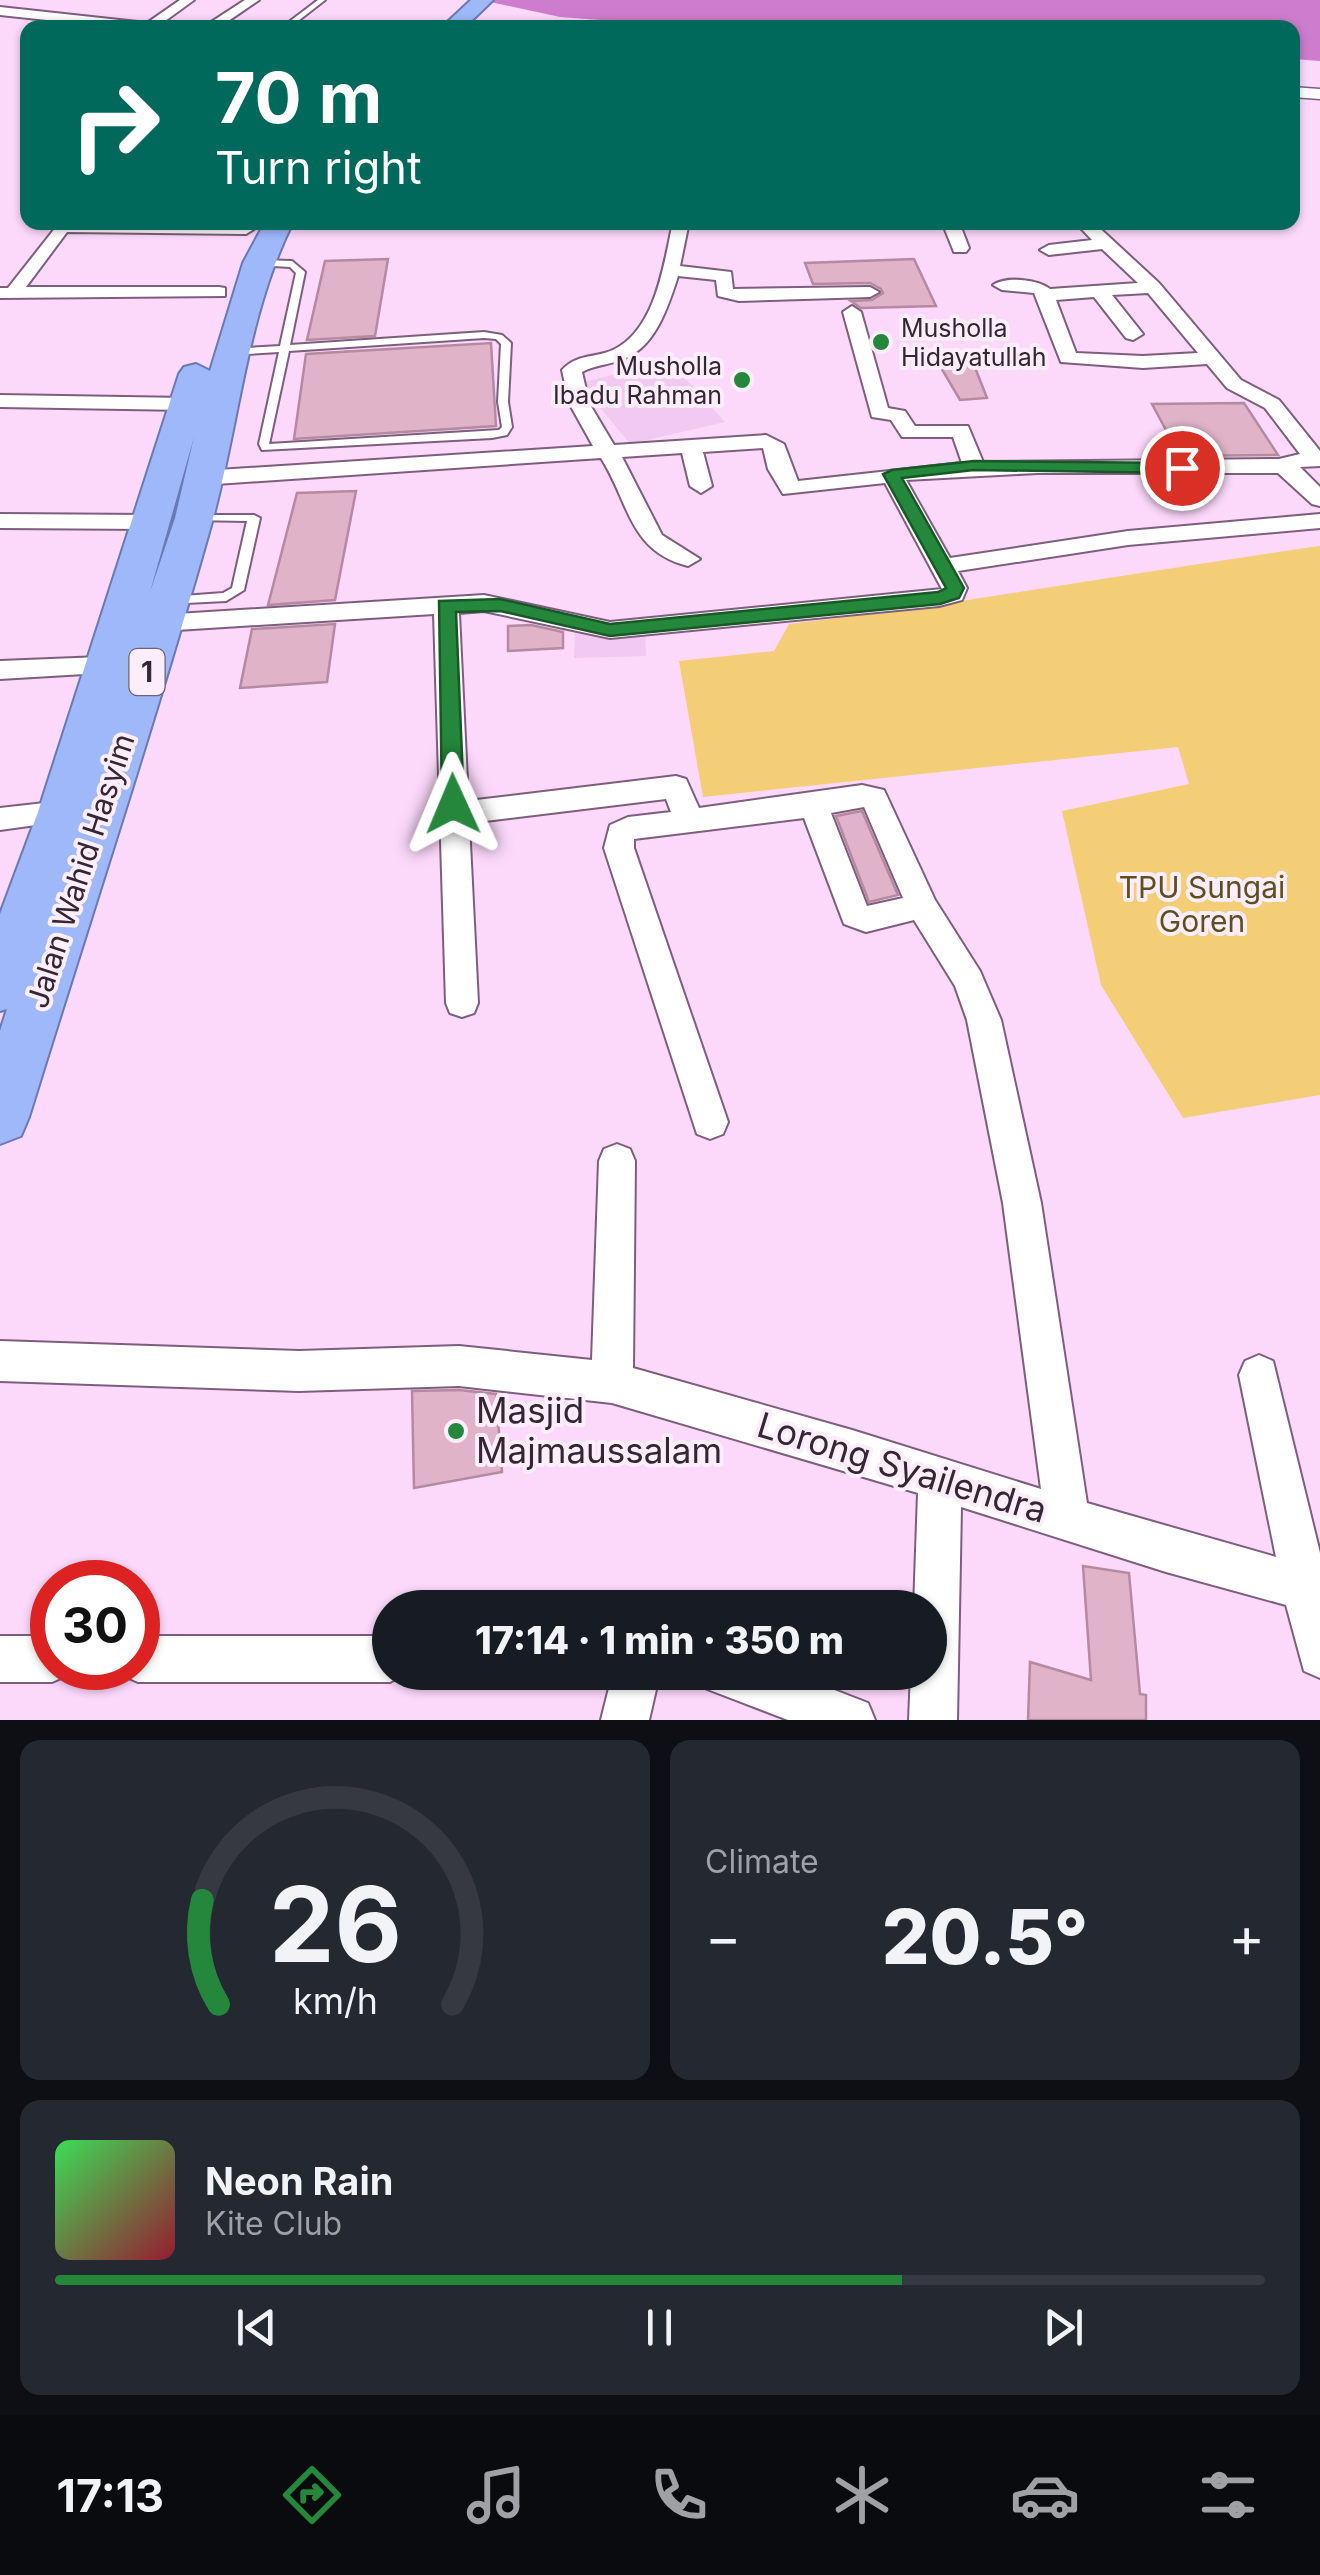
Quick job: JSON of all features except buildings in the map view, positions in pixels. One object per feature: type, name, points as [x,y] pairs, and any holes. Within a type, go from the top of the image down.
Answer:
[{"type":"highway","points":[[460,20],[482,0]]},
{"type":"highway","name":"Jalan Wahid Hasyim","points":[[0,988],[62,812],[147,638],[150,522],[219,292],[258,234]]},
{"type":"highway","name":"Jalan Wahid Hasyim","points":[[0,1117],[147,638],[198,498],[258,234]]},
{"type":"street","points":[[164,20],[188,0]]},
{"type":"street","points":[[221,20],[253,0]]},
{"type":"street","points":[[4,14],[74,20]]},
{"type":"street","points":[[7,293],[60,230]]},
{"type":"street","points":[[146,230],[258,234]]},
{"type":"street","points":[[679,230],[671,270],[654,315],[634,345],[614,357],[572,368],[576,398],[586,421],[609,450],[653,540],[688,560]]},
{"type":"street","points":[[953,230],[960,248]]},
{"type":"street","points":[[1092,230],[1153,287],[1213,358],[1230,392],[1268,402],[1316,460],[1289,460],[1289,470]]},
{"type":"street","points":[[1049,250],[1107,243]]},
{"type":"street","points":[[671,270],[725,276],[724,292],[739,296],[870,292]]},
{"type":"street","points":[[1002,285],[1039,288],[1070,359],[1142,362],[1213,358]]},
{"type":"street","points":[[1045,295],[1153,287]]},
{"type":"street","points":[[1099,291],[1133,334]]},
{"type":"street","points":[[7,293],[219,292]]},
{"type":"street","points":[[852,312],[879,413],[898,415],[909,434],[960,429],[974,466]]},
{"type":"street","points":[[0,401],[186,404]]},
{"type":"street","points":[[198,498],[609,450],[769,442],[786,486],[794,490],[974,466],[1289,470],[1320,499]]},
{"type":"street","points":[[690,444],[702,486]]},
{"type":"street","points":[[0,670],[147,638],[446,606],[500,605],[597,629],[621,630],[952,594],[955,588],[944,566],[892,474]]},
{"type":"street","points":[[0,520],[150,522]]},
{"type":"street","points":[[944,566],[1128,538],[1320,520]]},
{"type":"street","points":[[446,606],[462,1003]]},
{"type":"street","points":[[453,814],[676,788],[688,820]]},
{"type":"street","points":[[710,1122],[618,840],[620,833],[628,828],[814,806],[862,796],[874,798],[922,906],[968,982],[984,1020],[1022,1204],[1068,1518]]},
{"type":"street","points":[[814,806],[854,915],[866,919],[922,906]]},
{"type":"street","points":[[0,819],[62,812]]},
{"type":"street","points":[[612,1383],[617,1161]]},
{"type":"street","name":"Lorong Syailendra","points":[[0,1361],[298,1371],[459,1366],[612,1383],[852,1452],[1166,1550],[1313,1590]]},
{"type":"street","points":[[1259,1375],[1313,1590],[1320,1655]]},
{"type":"street","points":[[934,1720],[940,1482]]},
{"type":"street","points":[[0,1660],[30,1659]]},
{"type":"street","points":[[160,1659],[372,1659]]},
{"type":"street","points":[[625,1720],[633,1690]]},
{"type":"street","points":[[772,1690],[851,1720]]},
{"type":"lane","points":[[295,20],[322,0]]},
{"type":"lane","points":[[231,352],[283,351],[500,337],[506,344],[502,402],[506,430],[492,435],[268,449],[264,444],[283,351],[300,269],[285,263],[258,234]]},
{"type":"lane","points":[[147,638],[238,590],[254,518],[198,498]]},
{"type":"shaded area","points":[[481,0],[1320,0],[1320,61],[1300,60],[1300,20],[560,17]]},
{"type":"shaded area","points":[[669,361],[725,422],[630,444],[580,383]]},
{"type":"shaded area","points":[[645,631],[646,656],[574,658],[575,632]]},
{"type":"green space","name":"TPU Sungai Goren","points":[[1320,546],[1320,1095],[1183,1118],[1101,985],[1062,811],[1189,784],[1178,747],[703,797],[679,661],[774,651],[789,624]]},
{"type":"place","name":"Musholla Hidayatullah","points":[[881,342]]},
{"type":"place","name":"Musholla Ibadu Rahman","points":[[742,380]]},
{"type":"place","name":"Masjid Majmaussalam","points":[[456,1431]]},
{"type":"route","points":[[453,804],[444,639],[446,606],[500,605],[610,630],[940,598],[952,594],[955,588],[892,474],[974,466],[1182,468]]}]
